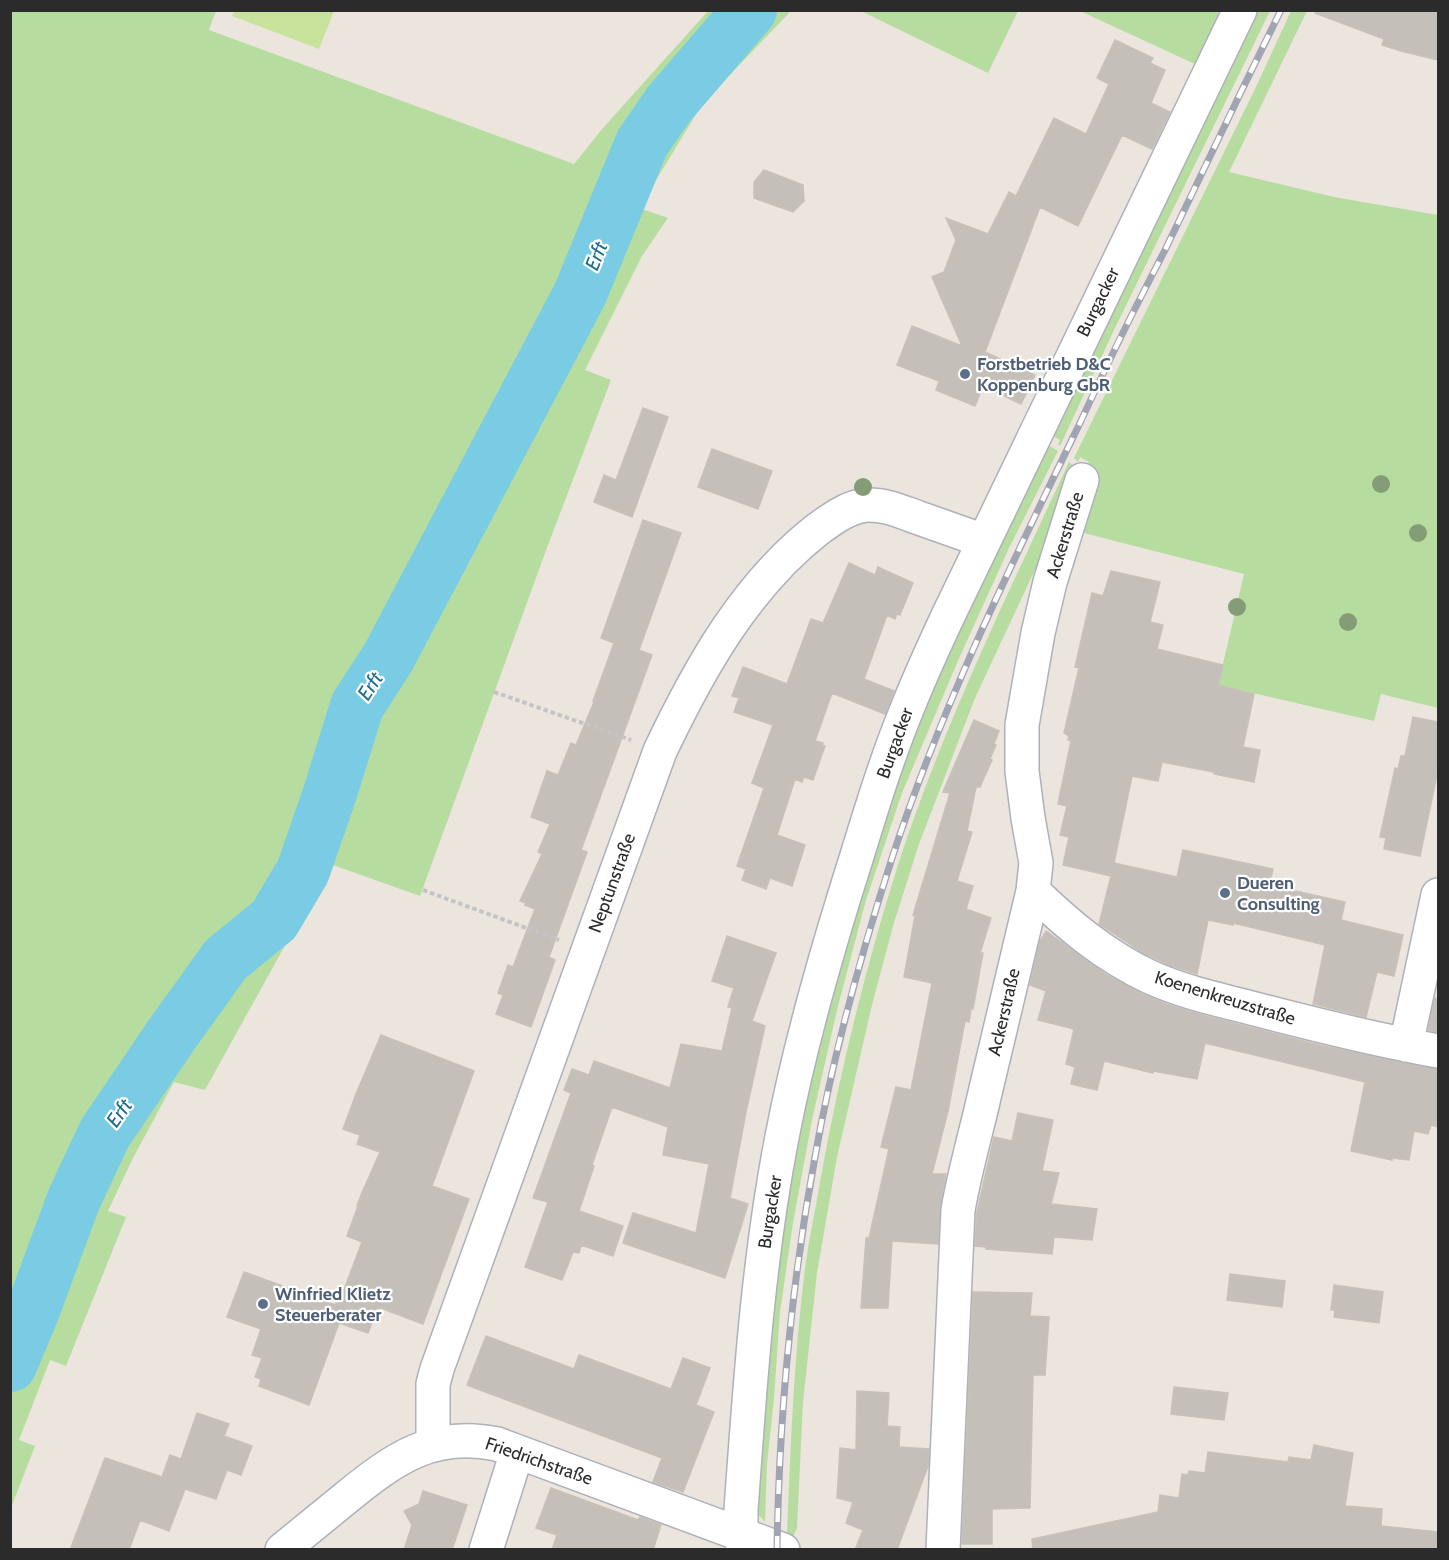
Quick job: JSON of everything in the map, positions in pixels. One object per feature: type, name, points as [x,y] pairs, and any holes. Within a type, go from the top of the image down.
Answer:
[{"type":"street","name":"Burgacker","points":[[742,1542],[749,1397],[763,1256],[782,1137],[838,915],[891,752],[920,678],[1240,10]]},
{"type":"street","name":"Ackerstraße","points":[[943,1550],[958,1210],[963,1178],[1033,891],[1036,863],[1022,771],[1022,726],[1036,644],[1050,582],[1082,480]]},
{"type":"street","name":"Neptunstraße","points":[[433,1444],[433,1384],[437,1369],[660,751],[693,683],[745,605],[773,571],[829,521],[846,511],[859,506],[878,505],[984,541]]},
{"type":"street","name":"Koenenkreuzstraße","points":[[1033,891],[1063,920],[1097,947],[1151,977],[1208,997],[1302,1021],[1438,1051]]},
{"type":"street","points":[[1406,1045],[1438,895]]},
{"type":"street","name":"Friedrichstraße","points":[[282,1550],[384,1468],[409,1453],[433,1444],[477,1440],[498,1444],[742,1542],[783,1550]]},
{"type":"street","points":[[486,1550],[517,1452]]},
{"type":"path","points":[[494,692],[660,751]]},
{"type":"path","points":[[423,890],[588,950]]},
{"type":"green space","points":[[11,10],[216,11],[209,30],[574,164],[603,128],[708,11],[791,11],[703,103],[639,208],[668,218],[642,256],[585,370],[611,380],[548,545],[420,896],[330,864],[205,1090],[174,1082],[133,1158],[108,1211],[126,1217],[66,1366],[50,1360],[19,1440],[35,1446],[11,1508]]},
{"type":"green space","points":[[234,10],[334,11],[319,49],[232,16]]},
{"type":"green space","points":[[861,11],[1018,11],[988,73]]},
{"type":"green space","points":[[1080,11],[1224,11],[1197,65]]},
{"type":"green space","points":[[1256,11],[1270,11],[1114,330],[1060,446],[1058,444],[1060,440],[1051,435],[1047,437]]},
{"type":"green space","points":[[1291,11],[1307,11],[1229,172],[1334,197],[1438,215],[1438,708],[1381,694],[1374,721],[1218,685],[1244,574],[1072,530],[1089,462],[1080,457],[1078,462],[1074,458]]},
{"type":"green space","points":[[1044,443],[1058,451],[1009,548],[902,793],[866,900],[837,1010],[812,1120],[793,1223],[780,1312],[767,1464],[765,1522],[758,1514],[755,1501],[765,1335],[808,1069],[900,759]]},
{"type":"green space","points":[[1069,462],[1075,467],[1039,561],[975,698],[919,844],[893,926],[872,1005],[837,1157],[817,1273],[803,1402],[797,1528],[793,1537],[787,1534],[792,1429],[799,1324],[807,1254],[827,1142],[864,983],[898,865],[935,762],[1000,611]]},
{"type":"building","points":[[1316,10],[1438,10],[1438,60],[1382,45],[1384,39],[1315,13]]},
{"type":"building","points":[[1115,40],[1153,58],[1150,63],[1165,70],[1151,103],[1170,112],[1152,149],[1122,135],[1078,226],[1040,207],[985,352],[1035,375],[1021,404],[983,386],[975,406],[936,390],[939,381],[897,365],[912,326],[962,346],[932,277],[944,272],[956,240],[946,218],[988,234],[1009,192],[1016,196],[1054,118],[1086,134],[1109,84],[1097,78]]},
{"type":"building","points":[[764,170],[803,185],[804,201],[793,212],[754,198],[754,182]]},
{"type":"building","points":[[643,408],[668,417],[632,517],[594,502],[604,475],[616,480]]},
{"type":"building","points":[[712,449],[772,471],[758,509],[698,487]]},
{"type":"building","points":[[643,520],[681,533],[639,650],[652,655],[581,850],[587,852],[549,957],[555,960],[531,1027],[496,1014],[503,995],[498,993],[508,965],[513,967],[535,909],[520,901],[542,854],[538,852],[550,824],[531,817],[547,771],[558,775],[571,743],[576,745],[594,702],[614,643],[601,638]]},
{"type":"building","points":[[849,563],[875,575],[878,567],[913,583],[900,615],[897,614],[895,619],[887,615],[864,679],[894,691],[885,714],[832,693],[815,741],[825,746],[813,780],[804,777],[802,782],[795,779],[777,835],[805,845],[792,886],[770,878],[766,889],[742,880],[746,869],[737,866],[764,788],[752,783],[773,725],[734,712],[739,698],[732,696],[743,667],[787,684],[811,619],[823,623]]},
{"type":"building","points":[[1111,571],[1160,582],[1150,622],[1163,625],[1157,649],[1223,665],[1218,685],[1254,694],[1243,747],[1260,750],[1254,782],[1162,762],[1158,781],[1132,776],[1114,863],[1177,877],[1183,850],[1273,869],[1269,885],[1345,902],[1341,920],[1403,935],[1394,976],[1377,972],[1366,1017],[1313,1004],[1325,945],[1233,923],[1233,925],[1208,920],[1197,974],[1169,965],[1142,952],[1099,924],[1111,876],[1063,865],[1069,837],[1060,835],[1067,806],[1058,804],[1071,741],[1064,733],[1079,668],[1075,667],[1092,593],[1103,596]]},
{"type":"building","points":[[1413,717],[1438,722],[1438,770],[1420,856],[1384,849],[1386,838],[1380,837],[1395,768],[1398,769],[1401,756],[1405,756]]},
{"type":"building","points":[[974,720],[999,731],[990,759],[992,760],[980,787],[976,787],[967,831],[972,832],[957,881],[973,886],[966,909],[991,918],[980,953],[983,953],[973,1009],[971,1009],[969,1022],[965,1021],[948,1111],[932,1174],[946,1174],[940,1207],[938,1244],[892,1241],[888,1308],[861,1308],[866,1238],[869,1238],[889,1149],[881,1147],[896,1087],[911,1090],[932,983],[904,977],[915,916],[913,915],[950,793],[943,792]]},
{"type":"building","points":[[1046,931],[1108,976],[1169,1005],[1319,1045],[1438,1069],[1438,1127],[1431,1125],[1428,1134],[1414,1131],[1409,1160],[1392,1158],[1392,1160],[1351,1151],[1365,1082],[1205,1043],[1197,1079],[1153,1071],[1153,1073],[1104,1061],[1097,1090],[1071,1084],[1075,1067],[1066,1064],[1074,1029],[1038,1020],[1046,991],[1030,985],[1040,941]]},
{"type":"building","points":[[727,936],[776,953],[752,1021],[765,1026],[730,1198],[748,1204],[725,1278],[623,1243],[633,1213],[696,1233],[709,1164],[663,1155],[668,1127],[612,1107],[579,1211],[623,1226],[613,1256],[581,1245],[579,1253],[573,1252],[562,1280],[525,1267],[548,1202],[533,1198],[571,1093],[564,1090],[572,1069],[589,1075],[594,1061],[670,1088],[681,1044],[722,1051],[732,1008],[728,1007],[734,988],[712,981]]},
{"type":"building","points":[[1435,998],[1438,999],[1438,1032],[1428,1030]]},
{"type":"building","points":[[381,1035],[474,1071],[432,1186],[469,1199],[423,1324],[378,1307],[368,1333],[339,1323],[309,1405],[259,1386],[261,1379],[255,1377],[262,1358],[252,1355],[261,1329],[227,1317],[244,1272],[335,1305],[339,1294],[342,1295],[362,1242],[347,1236],[361,1195],[380,1152],[357,1144],[360,1135],[343,1129]]},
{"type":"building","points":[[1018,1113],[1053,1120],[1042,1171],[1059,1173],[1051,1204],[1097,1209],[1092,1240],[1054,1237],[1052,1254],[986,1249],[986,1247],[975,1246],[977,1212],[994,1137],[1012,1141]]},
{"type":"building","points":[[1230,1274],[1285,1281],[1282,1307],[1227,1300]]},
{"type":"building","points":[[1334,1285],[1383,1292],[1379,1323],[1334,1317],[1335,1310],[1331,1310]]},
{"type":"building","points":[[973,1292],[1032,1293],[1030,1316],[1049,1317],[1045,1375],[1033,1375],[1030,1508],[992,1509],[992,1544],[962,1544]]},
{"type":"building","points":[[486,1336],[574,1369],[579,1355],[671,1389],[683,1358],[710,1368],[696,1405],[714,1412],[683,1492],[653,1482],[662,1458],[467,1385]]},
{"type":"building","points":[[1174,1387],[1228,1393],[1224,1420],[1171,1414]]},
{"type":"building","points":[[857,1391],[889,1393],[887,1426],[900,1427],[899,1447],[929,1449],[928,1466],[897,1550],[855,1550],[863,1530],[846,1523],[853,1502],[837,1498],[840,1448],[856,1450]]},
{"type":"building","points":[[197,1413],[229,1424],[224,1436],[252,1446],[241,1475],[227,1470],[216,1499],[185,1489],[169,1531],[140,1520],[129,1550],[70,1550],[105,1458],[162,1477],[170,1455],[181,1459]]},
{"type":"building","points":[[1314,1445],[1353,1453],[1345,1506],[1382,1509],[1381,1526],[1438,1532],[1438,1550],[1033,1550],[1032,1539],[1158,1512],[1160,1495],[1179,1498],[1182,1474],[1188,1475],[1189,1471],[1205,1473],[1208,1452],[1288,1462],[1289,1457],[1311,1460]]},
{"type":"building","points":[[551,1488],[638,1520],[640,1517],[661,1525],[653,1550],[552,1550],[557,1535],[536,1528]]},
{"type":"building","points":[[423,1491],[467,1505],[452,1550],[404,1550],[412,1525],[404,1511],[419,1504]]},
{"type":"waterway","name":"Erft","points":[[10,1365],[74,1199],[105,1133],[226,959],[274,920],[303,871],[357,706],[388,658],[580,294],[642,143],[669,104],[750,10]]},
{"type":"railway","points":[[777,1550],[780,1451],[788,1353],[807,1206],[822,1119],[839,1042],[893,855],[912,799],[955,690],[1003,583],[1281,10]]},
{"type":"place","name":"Forstbetrieb D&C Koppenburg GbR","points":[[965,374]]},
{"type":"place","name":"Dueren Consulting","points":[[1225,893]]},
{"type":"place","name":"Winfried Klietz Steuerberater","points":[[263,1304]]}]
